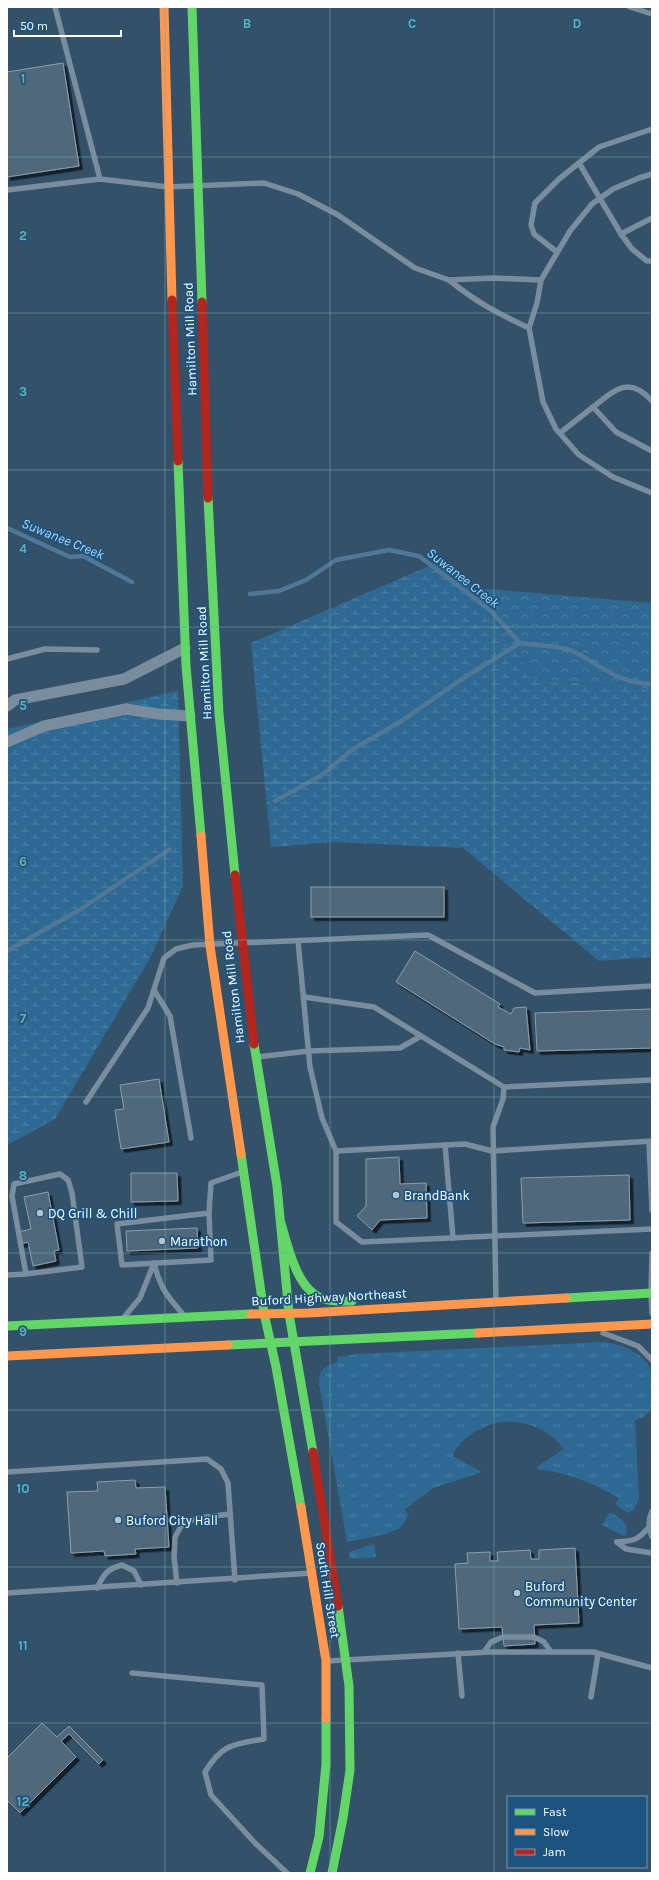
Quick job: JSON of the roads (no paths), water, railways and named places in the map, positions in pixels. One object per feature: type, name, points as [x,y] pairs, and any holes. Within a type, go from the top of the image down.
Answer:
[{"type":"main road","name":"Hamilton Mill Road","points":[[164,7],[168,187],[185,648],[190,716],[210,946],[264,1313]]},
{"type":"main road","name":"Hamilton Mill Road","points":[[192,7],[199,185],[208,501],[219,714],[241,944],[255,1057],[277,1186],[289,1314]]},
{"type":"main road","points":[[281,1223],[296,1269],[305,1283],[322,1299],[407,1306]]},
{"type":"main road","name":"Buford Highway Northeast","points":[[7,1326],[264,1313],[289,1314],[407,1306],[496,1303],[651,1294]]},
{"type":"main road","name":"South Hill Street","points":[[264,1313],[312,1573],[326,1661],[326,1764],[319,1837],[310,1873]]},
{"type":"main road","name":"South Hill Street","points":[[289,1314],[346,1660],[350,1714],[350,1770],[344,1818],[332,1873]]},
{"type":"main road","points":[[7,1356],[294,1343],[652,1324]]},
{"type":"street","points":[[7,706],[15,700],[124,679],[185,648]]},
{"type":"street","points":[[7,742],[44,726],[126,709],[158,714],[190,716]]},
{"type":"lane","points":[[55,7],[100,179]]},
{"type":"lane","points":[[630,7],[652,14]]},
{"type":"lane","points":[[557,252],[534,234],[531,225],[535,203],[559,179],[598,147],[652,130]]},
{"type":"lane","points":[[579,163],[621,234],[632,249],[647,261],[652,261]]},
{"type":"lane","points":[[652,174],[613,189],[592,204],[557,252],[541,280],[537,303],[529,328],[543,402],[560,433],[579,455],[613,477],[652,493]]},
{"type":"lane","points":[[7,190],[100,179],[168,187],[264,183],[298,194],[338,215],[415,268],[448,280],[474,300],[496,313],[529,328]]},
{"type":"lane","points":[[621,234],[652,218]]},
{"type":"lane","points":[[448,280],[492,278],[541,280]]},
{"type":"lane","points":[[560,433],[615,390],[629,386],[643,390],[652,401]]},
{"type":"lane","points":[[592,407],[616,432],[652,451]]},
{"type":"lane","points":[[7,660],[45,649],[97,650]]},
{"type":"lane","points":[[86,1102],[148,1008],[164,958],[176,949],[193,945],[210,946],[428,935],[535,993],[652,986]]},
{"type":"lane","points":[[298,941],[310,1067],[322,1118],[336,1151],[336,1222],[362,1242],[652,1229]]},
{"type":"lane","points":[[154,990],[170,1016],[191,1138]]},
{"type":"lane","points":[[304,997],[374,1007],[504,1087],[652,1080]]},
{"type":"lane","points":[[255,1057],[309,1051],[400,1048],[421,1036]]},
{"type":"lane","points":[[496,1303],[492,1151],[493,1127],[503,1099],[504,1087]]},
{"type":"lane","points":[[336,1151],[465,1144],[492,1151],[650,1142],[652,1210]]},
{"type":"lane","points":[[445,1145],[453,1238]]},
{"type":"lane","points":[[209,1213],[117,1224],[122,1265],[212,1260],[209,1213],[211,1183],[243,1172]]},
{"type":"lane","points":[[7,1275],[26,1274],[82,1267],[72,1194],[68,1180],[60,1174],[14,1184],[12,1196],[26,1274]]},
{"type":"lane","points":[[652,1253],[652,1312]]},
{"type":"lane","points":[[154,1263],[160,1284],[168,1297],[185,1317]]},
{"type":"lane","points":[[121,1320],[133,1308],[140,1298],[154,1263]]},
{"type":"lane","points":[[586,1328],[638,1346],[652,1360]]},
{"type":"lane","points":[[7,1472],[207,1459],[221,1469],[228,1483],[235,1580]]},
{"type":"lane","points":[[652,1511],[649,1527],[652,1537]]},
{"type":"lane","points":[[177,1583],[174,1557],[175,1537],[183,1523],[199,1518],[230,1514]]},
{"type":"lane","points":[[649,1527],[642,1536],[633,1541],[617,1542],[626,1548],[652,1553]]},
{"type":"lane","points":[[97,1588],[103,1577],[111,1568],[122,1565],[134,1571],[141,1586]]},
{"type":"lane","points":[[7,1594],[235,1580],[312,1573]]},
{"type":"lane","points":[[484,1652],[491,1642],[503,1637],[534,1637],[544,1642],[551,1652]]},
{"type":"lane","points":[[326,1661],[484,1652],[593,1652],[652,1668]]},
{"type":"lane","points":[[458,1653],[462,1696]]},
{"type":"lane","points":[[591,1697],[598,1654]]},
{"type":"lane","points":[[132,1673],[262,1685],[264,1739],[229,1746],[214,1756],[205,1772],[211,1795],[255,1843],[287,1873]]},
{"type":"waterway","name":"Suwanee Creek","points":[[7,528],[70,557],[83,556],[132,582]]},
{"type":"waterway","name":"Suwanee Creek","points":[[250,594],[279,591],[306,580],[336,560],[389,550],[419,556],[490,610],[520,643],[566,649],[618,677],[639,683],[652,684]]},
{"type":"waterway","points":[[275,801],[322,775],[353,749],[400,722],[462,679],[520,643]]},
{"type":"waterway","points":[[7,951],[81,909],[170,849]]},
{"type":"place","name":"BrandBank","points":[[396,1195]]},
{"type":"place","name":"DQ Grill & Chill","points":[[40,1213]]},
{"type":"place","name":"Marathon","points":[[162,1241]]},
{"type":"place","name":"Buford City Hall","points":[[118,1520]]},
{"type":"place","name":"Buford Community Center","points":[[517,1593]]}]
